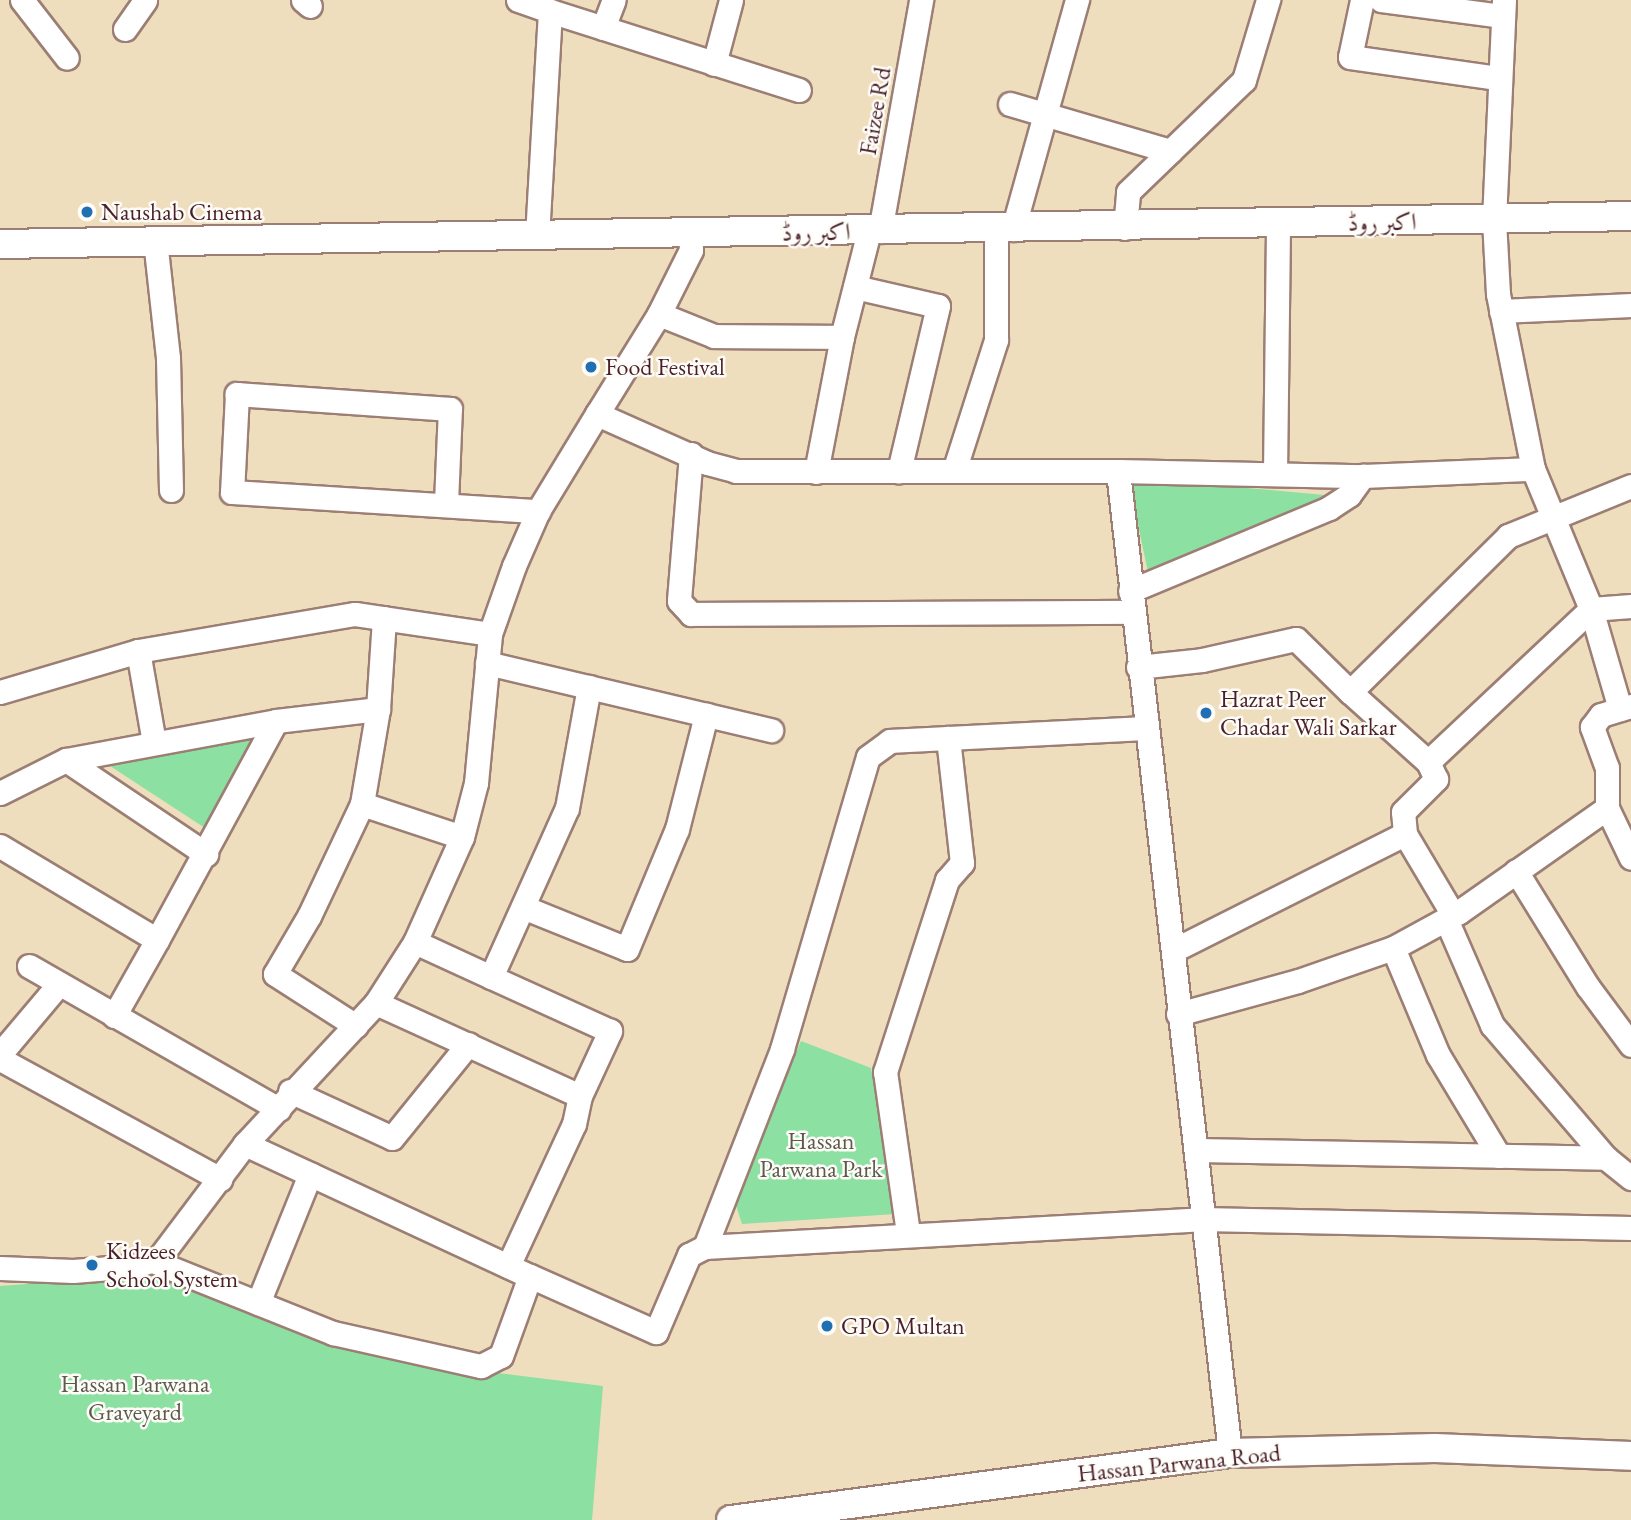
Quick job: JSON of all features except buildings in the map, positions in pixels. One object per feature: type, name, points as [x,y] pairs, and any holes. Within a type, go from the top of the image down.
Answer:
[{"type":"main road","name":"اکبر روڈ","points":[[0,244],[1125,228],[1631,216]]},
{"type":"main road","name":"Hassan Parwana Road","points":[[731,1520],[1230,1453],[1435,1448],[1631,1456]]},
{"type":"street","points":[[23,0],[67,58]]},
{"type":"street","points":[[125,29],[145,0]]},
{"type":"street","points":[[518,0],[799,90]]},
{"type":"street","points":[[603,28],[614,0]]},
{"type":"street","points":[[714,64],[731,0]]},
{"type":"street","name":"Faizee Rd","points":[[816,472],[842,337],[874,231],[921,0]]},
{"type":"street","points":[[954,471],[995,349],[1005,229],[1046,114],[1077,0]]},
{"type":"street","points":[[1125,228],[1128,192],[1244,80],[1268,0]]},
{"type":"street","points":[[1362,0],[1350,57],[1498,78]]},
{"type":"street","points":[[1381,0],[1504,8],[1498,78],[1494,220],[1501,311],[1534,469],[1556,518],[1626,708],[1601,715],[1592,727],[1606,768],[1606,808],[1631,858]]},
{"type":"street","points":[[537,237],[550,11]]},
{"type":"street","points":[[1010,104],[1170,151]]},
{"type":"street","points":[[1275,474],[1278,224]]},
{"type":"street","points":[[153,1261],[245,1144],[376,1003],[415,942],[461,837],[476,782],[490,634],[538,511],[659,314],[691,250],[690,235]]},
{"type":"street","points":[[155,240],[168,358],[171,490]]},
{"type":"street","points":[[855,287],[938,306],[899,471]]},
{"type":"street","points":[[1501,311],[1631,306]]},
{"type":"street","points":[[659,314],[714,336],[842,337]]},
{"type":"street","points":[[446,503],[450,409],[237,394],[232,492],[446,503],[538,511]]},
{"type":"street","points":[[597,414],[736,471],[1118,471],[1363,476],[1534,469]]},
{"type":"street","points":[[691,454],[679,601],[691,614],[1132,602],[1329,508],[1349,495],[1363,476]]},
{"type":"street","points":[[1118,471],[1144,728],[1174,950],[1178,1014],[1230,1453]]},
{"type":"street","points":[[1350,692],[1508,536],[1630,488]]},
{"type":"street","points":[[1428,762],[1591,609],[1631,606]]},
{"type":"street","points":[[0,692],[138,651],[355,614],[490,634]]},
{"type":"street","points":[[356,1026],[275,974],[309,916],[362,804],[378,709],[384,618]]},
{"type":"street","points":[[1138,667],[1202,660],[1296,639],[1428,762],[1436,779],[1403,812],[1405,834],[1450,917],[1492,1025],[1605,1158],[1631,1178]]},
{"type":"street","points":[[138,651],[154,743]]},
{"type":"street","points":[[487,663],[771,730]]},
{"type":"street","points":[[491,977],[567,808],[589,687]]},
{"type":"street","points":[[0,793],[66,760],[276,721],[378,709]]},
{"type":"street","points":[[523,907],[627,949],[677,829],[706,715]]},
{"type":"street","points":[[114,1016],[206,854],[276,721]]},
{"type":"street","points":[[705,1247],[782,1049],[862,767],[877,747],[890,741],[1144,728]]},
{"type":"street","points":[[908,1233],[885,1072],[947,880],[962,863],[948,738]]},
{"type":"street","points":[[66,760],[206,854]]},
{"type":"street","points":[[362,804],[461,837]]},
{"type":"street","points":[[1178,1014],[1298,981],[1393,947],[1450,917],[1606,808]]},
{"type":"street","points":[[1174,950],[1405,834]]},
{"type":"street","points":[[0,846],[156,940]]},
{"type":"street","points":[[1516,871],[1588,987],[1631,1045]]},
{"type":"street","points":[[415,942],[610,1031],[580,1096],[574,1124],[508,1266]]},
{"type":"street","points":[[1393,947],[1438,1055],[1499,1156]]},
{"type":"street","points":[[29,965],[114,1016],[284,1100],[392,1138],[468,1044]]},
{"type":"street","points":[[59,984],[0,1056],[220,1179]]},
{"type":"street","points":[[376,1003],[580,1096]]},
{"type":"street","points":[[245,1144],[656,1332],[689,1255],[705,1247],[908,1233],[1202,1219],[1631,1228]]},
{"type":"street","points":[[1196,1150],[1605,1158]]},
{"type":"street","points":[[258,1303],[310,1174]]},
{"type":"street","points":[[0,1268],[73,1270],[153,1261],[358,1340],[481,1366],[501,1356],[530,1276]]},
{"type":"green space","points":[[1128,477],[1335,496],[1148,572]]},
{"type":"green space","points":[[256,734],[205,828],[110,766],[116,754]]},
{"type":"green space","name":"Hassan Parwana Park","points":[[801,1041],[871,1068],[896,1214],[742,1224],[734,1199]]},
{"type":"green space","name":"Hassan Parwana Graveyard","points":[[160,1274],[409,1362],[603,1386],[592,1520],[0,1520],[0,1286]]},
{"type":"place","name":"Naushab Cinema","points":[[87,212]]},
{"type":"place","name":"Food Festival","points":[[591,367]]},
{"type":"place","name":"Hazrat Peer Chadar Wali Sarkar","points":[[1206,713]]},
{"type":"place","name":"Kidzees School System","points":[[92,1265]]},
{"type":"place","name":"GPO Multan","points":[[827,1326]]}]
